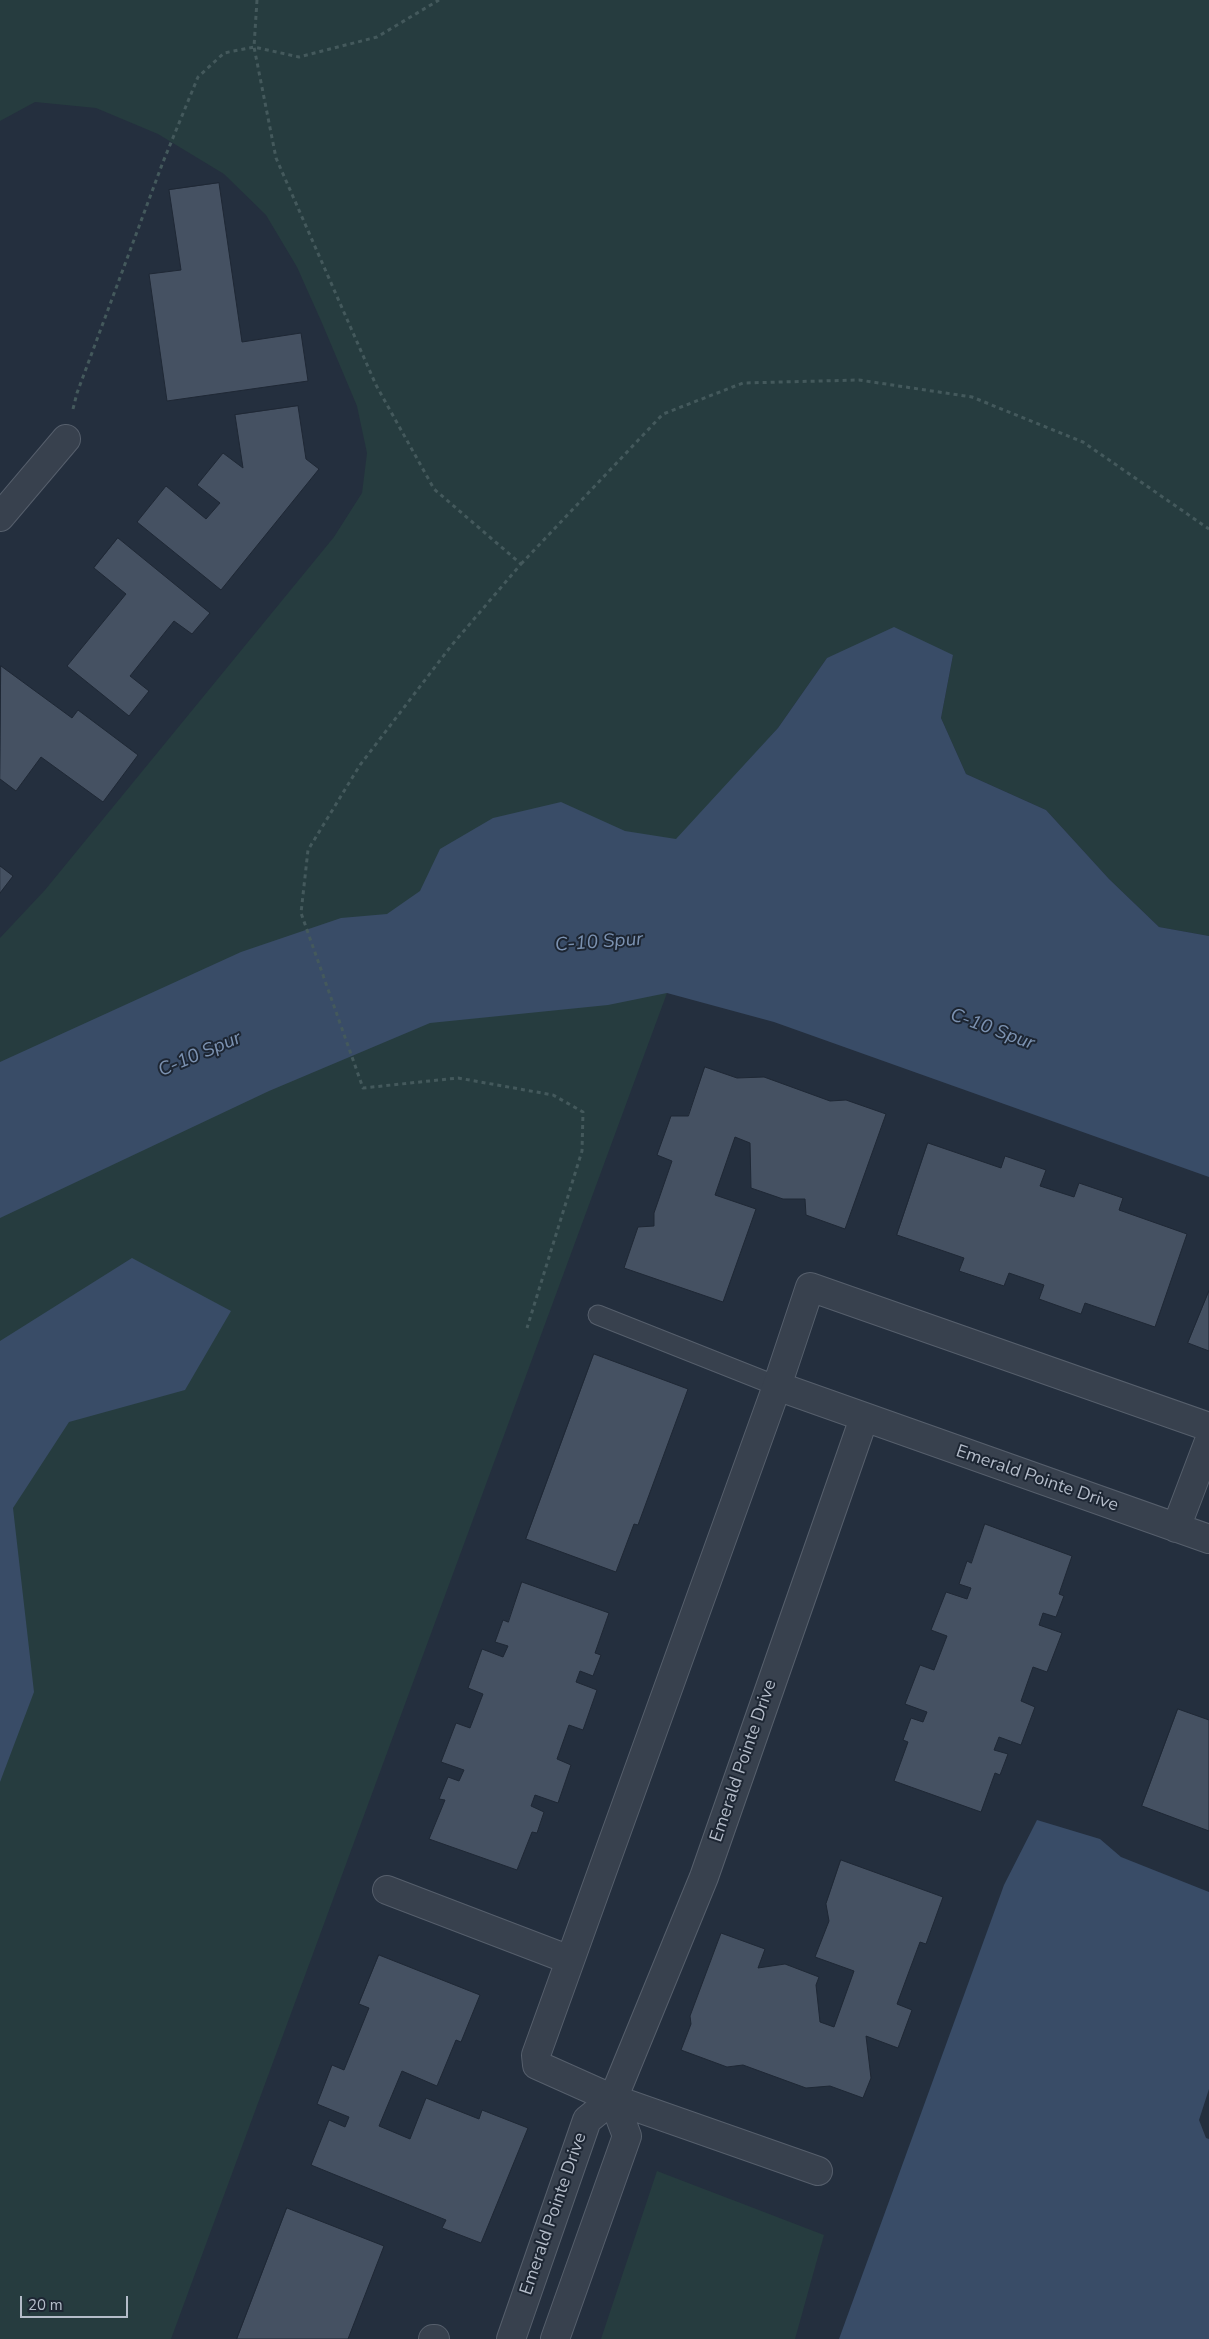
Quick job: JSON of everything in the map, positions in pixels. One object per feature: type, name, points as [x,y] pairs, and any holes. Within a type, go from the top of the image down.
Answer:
[{"type":"street","points":[[0,517],[66,439]]},
{"type":"street","points":[[818,2171],[613,2099],[537,2065],[536,2055],[777,1386],[810,1287],[1209,1427]]},
{"type":"street","name":"Emerald Pointe Drive","points":[[777,1386],[1209,1539]]},
{"type":"street","name":"Emerald Pointe Drive","points":[[511,2339],[586,2120],[613,2099],[704,1877],[864,1418]]},
{"type":"street","points":[[1176,1528],[1209,1442]]},
{"type":"street","points":[[387,1890],[570,1960]]},
{"type":"street","points":[[554,2339],[627,2136],[613,2099]]},
{"type":"lane","points":[[598,1315],[777,1386]]},
{"type":"path","points":[[257,0],[254,48],[276,158],[376,385],[434,489],[521,564]]},
{"type":"path","points":[[66,439],[77,393],[163,162],[198,77],[224,53],[254,48],[299,57],[378,37],[439,0]]},
{"type":"path","points":[[527,1328],[582,1151],[583,1112],[552,1096],[458,1078],[363,1088],[301,913],[308,850],[360,765],[452,646],[521,564],[663,414],[743,383],[859,380],[972,397],[1083,442],[1209,530]]},
{"type":"green space","points":[[0,0],[1209,0],[1209,936],[1159,927],[1109,879],[1046,810],[966,774],[941,718],[953,655],[827,658],[778,728],[733,779],[667,993],[171,2339],[0,2339],[0,938],[45,890],[334,537],[362,493],[367,453],[357,406],[297,267],[266,215],[224,174],[158,134],[96,108],[35,102],[0,121]]},
{"type":"green space","points":[[657,2171],[824,2235],[795,2339],[601,2339]]},
{"type":"water","name":"C-10 Spur","points":[[894,627],[953,655],[941,718],[966,774],[1046,810],[1109,879],[1159,927],[1209,936],[1209,1177],[774,1022],[667,993],[608,1005],[430,1023],[269,1091],[0,1218],[0,1062],[241,952],[341,918],[387,914],[420,891],[440,849],[493,818],[561,802],[625,831],[676,839],[778,728],[827,658]]},
{"type":"water","points":[[132,1258],[231,1311],[185,1390],[69,1422],[13,1508],[34,1692],[0,1782],[0,1341]]},
{"type":"water","points":[[1037,1820],[1100,1839],[1121,1857],[1209,1892],[1209,2089],[1199,2120],[1206,2138],[1209,2139],[1209,2339],[839,2339],[1004,1885]]},
{"type":"building","points":[[219,183],[242,342],[301,333],[308,381],[167,401],[149,274],[181,270],[169,190]]},
{"type":"building","points":[[298,406],[306,459],[319,469],[221,590],[137,522],[166,486],[206,519],[220,503],[197,485],[223,453],[243,468],[235,415]]},
{"type":"building","points":[[118,538],[210,613],[192,634],[174,621],[130,676],[149,691],[129,716],[67,666],[126,594],[94,568]]},
{"type":"building","points":[[1,666],[72,718],[78,710],[138,755],[103,802],[41,757],[16,791],[0,779]]},
{"type":"building","points":[[0,866],[13,876],[0,893]]},
{"type":"building","points":[[705,1067],[737,1078],[764,1077],[830,1101],[846,1100],[886,1114],[845,1229],[806,1215],[805,1199],[783,1199],[751,1188],[750,1143],[735,1137],[715,1195],[756,1209],[723,1302],[624,1268],[638,1227],[654,1226],[654,1213],[672,1161],[657,1155],[671,1116],[688,1116]]},
{"type":"building","points":[[928,1143],[1001,1168],[1005,1156],[1046,1170],[1040,1186],[1074,1197],[1079,1183],[1123,1198],[1119,1210],[1187,1234],[1155,1327],[1085,1303],[1081,1314],[1039,1299],[1044,1285],[1009,1273],[1004,1286],[959,1271],[964,1258],[897,1235]]},
{"type":"building","points":[[1209,1291],[1209,1351],[1188,1343]]},
{"type":"building","points":[[594,1354],[688,1389],[638,1525],[634,1524],[616,1572],[526,1539]]},
{"type":"building","points":[[985,1524],[1072,1556],[1059,1594],[1064,1596],[1056,1617],[1043,1613],[1039,1625],[1062,1633],[1047,1672],[1033,1667],[1021,1701],[1035,1707],[1021,1745],[999,1737],[994,1750],[1008,1754],[1000,1775],[995,1773],[981,1812],[894,1781],[908,1742],[903,1740],[911,1718],[923,1722],[927,1712],[905,1704],[920,1665],[934,1670],[947,1636],[931,1630],[946,1592],[967,1599],[971,1588],[959,1584],[967,1561],[971,1563]]},
{"type":"building","points":[[522,1582],[609,1613],[595,1653],[601,1655],[593,1676],[580,1671],[576,1682],[597,1690],[583,1730],[569,1725],[557,1759],[571,1765],[558,1803],[535,1795],[531,1806],[544,1812],[537,1833],[532,1832],[517,1870],[429,1839],[445,1800],[439,1799],[448,1777],[459,1781],[464,1770],[441,1762],[456,1723],[470,1728],[483,1694],[468,1688],[482,1649],[503,1657],[508,1646],[495,1642],[503,1620],[508,1622]]},
{"type":"building","points":[[1178,1709],[1209,1720],[1209,1831],[1142,1806]]},
{"type":"building","points":[[841,1860],[943,1897],[926,1944],[920,1942],[897,2004],[912,2010],[898,2048],[866,2036],[871,2078],[863,2098],[830,2086],[806,2088],[743,2065],[727,2067],[681,2050],[691,2024],[690,2016],[721,1933],[765,1949],[758,1968],[785,1964],[819,1977],[816,1985],[820,2022],[834,2027],[854,1971],[815,1957],[829,1921],[826,1904]]},
{"type":"building","points":[[379,1955],[480,1995],[461,2042],[456,2040],[437,2086],[402,2071],[379,2126],[410,2139],[426,2098],[479,2119],[482,2110],[528,2128],[481,2243],[442,2228],[446,2220],[311,2165],[329,2120],[345,2127],[349,2117],[317,2104],[332,2065],[344,2070],[369,2008],[359,2004]]},
{"type":"building","points":[[287,2208],[384,2246],[348,2339],[237,2339]]}]
